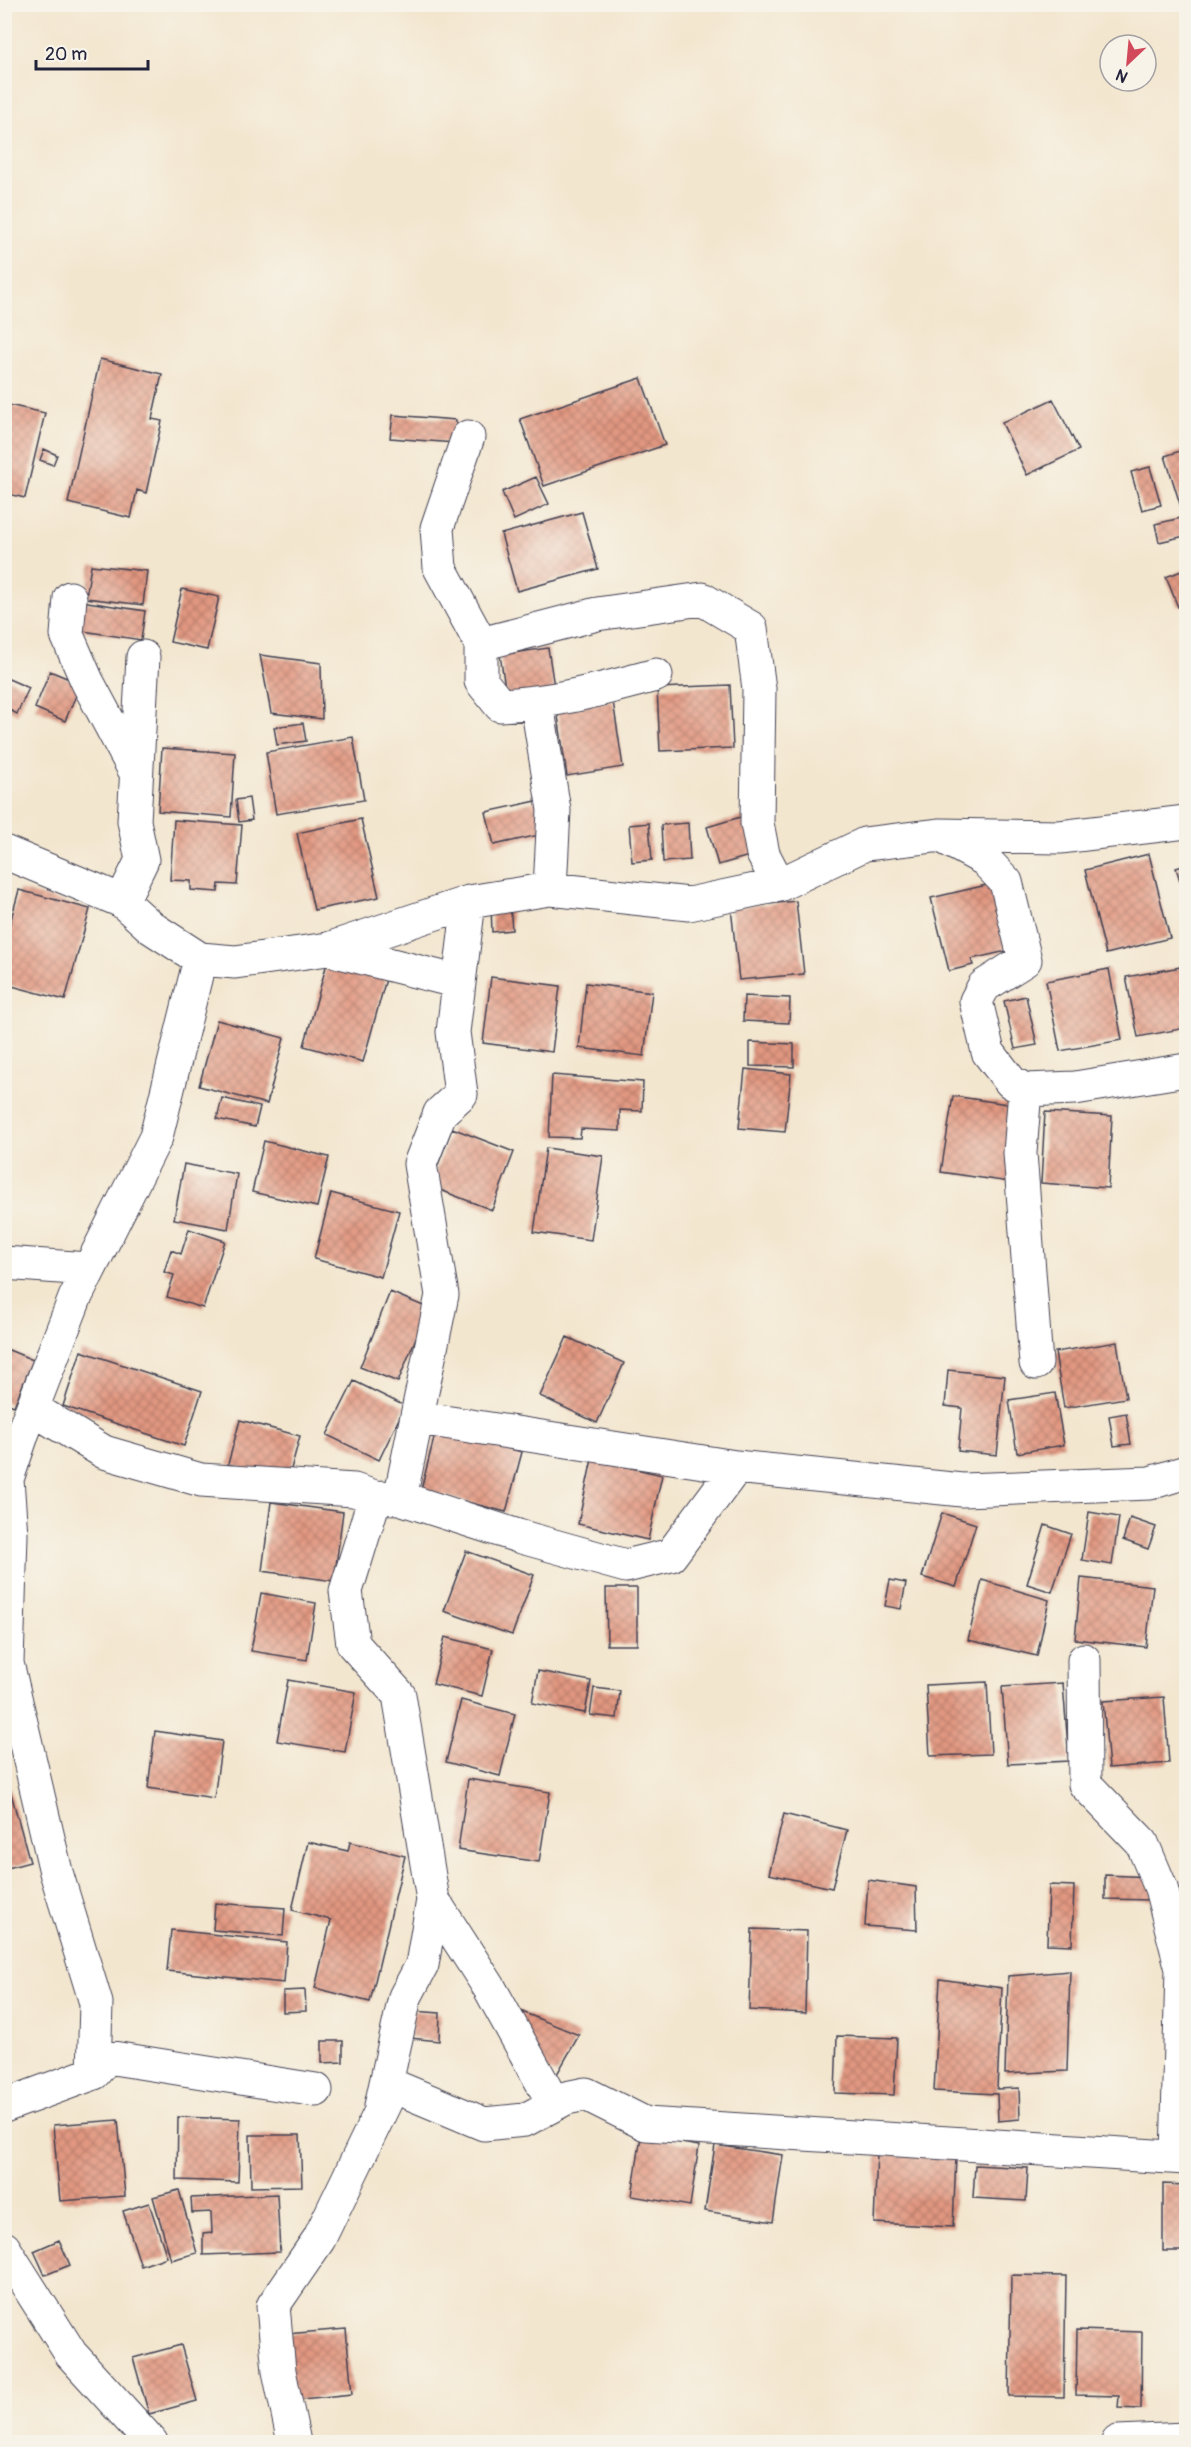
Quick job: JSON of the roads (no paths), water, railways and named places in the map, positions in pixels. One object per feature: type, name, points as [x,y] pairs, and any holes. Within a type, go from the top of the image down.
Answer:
[{"type":"street","points":[[468,437],[437,528],[440,568],[481,644],[481,681],[500,705],[537,704],[570,698],[656,675]]},
{"type":"street","points":[[70,598],[67,635],[87,681],[136,772]]},
{"type":"street","points":[[481,644],[597,614],[702,599],[751,628],[759,689],[757,823],[763,854],[779,885]]},
{"type":"street","points":[[122,901],[142,860],[134,821],[143,657]]},
{"type":"street","points":[[537,704],[554,810],[550,889]]},
{"type":"street","points":[[4,852],[122,901],[152,928],[200,959],[235,962],[328,949],[470,902],[550,889],[689,904],[779,885],[865,844],[941,835],[1060,837],[1186,822]]},
{"type":"street","points":[[941,835],[984,858],[1006,882],[1025,960],[984,986],[976,1002],[988,1052],[1011,1082],[1025,1090],[1075,1088],[1186,1071]]},
{"type":"street","points":[[380,2111],[405,1997],[422,1965],[433,1900],[399,1695],[353,1644],[346,1591],[418,1418],[442,1295],[420,1164],[440,1113],[461,1094],[453,1032],[470,902]]},
{"type":"street","points":[[328,949],[459,982]]},
{"type":"street","points":[[94,2073],[96,2003],[56,1872],[7,1663],[11,1535],[7,1479],[88,1269],[156,1137],[200,959]]},
{"type":"street","points":[[1025,1090],[1020,1153],[1036,1363]]},
{"type":"street","points":[[4,1263],[88,1269]]},
{"type":"street","points":[[33,1409],[104,1452],[201,1480],[354,1490],[387,1497],[626,1566],[670,1555],[736,1467]]},
{"type":"street","points":[[418,1418],[736,1467],[962,1490],[1150,1483],[1186,1472]]},
{"type":"street","points":[[294,2442],[279,2372],[273,2306],[318,2239],[393,2086],[484,2124],[525,2120],[566,2098],[586,2094],[646,2124],[1182,2158],[1182,1969],[1161,1887],[1142,1843],[1085,1784],[1084,1660]]},
{"type":"street","points":[[433,1900],[489,1986],[554,2104]]},
{"type":"street","points":[[4,2106],[94,2073],[107,2057],[316,2090]]},
{"type":"street","points":[[4,2248],[71,2354],[151,2442]]},
{"type":"street","points":[[1118,2442],[1186,2439]]}]
